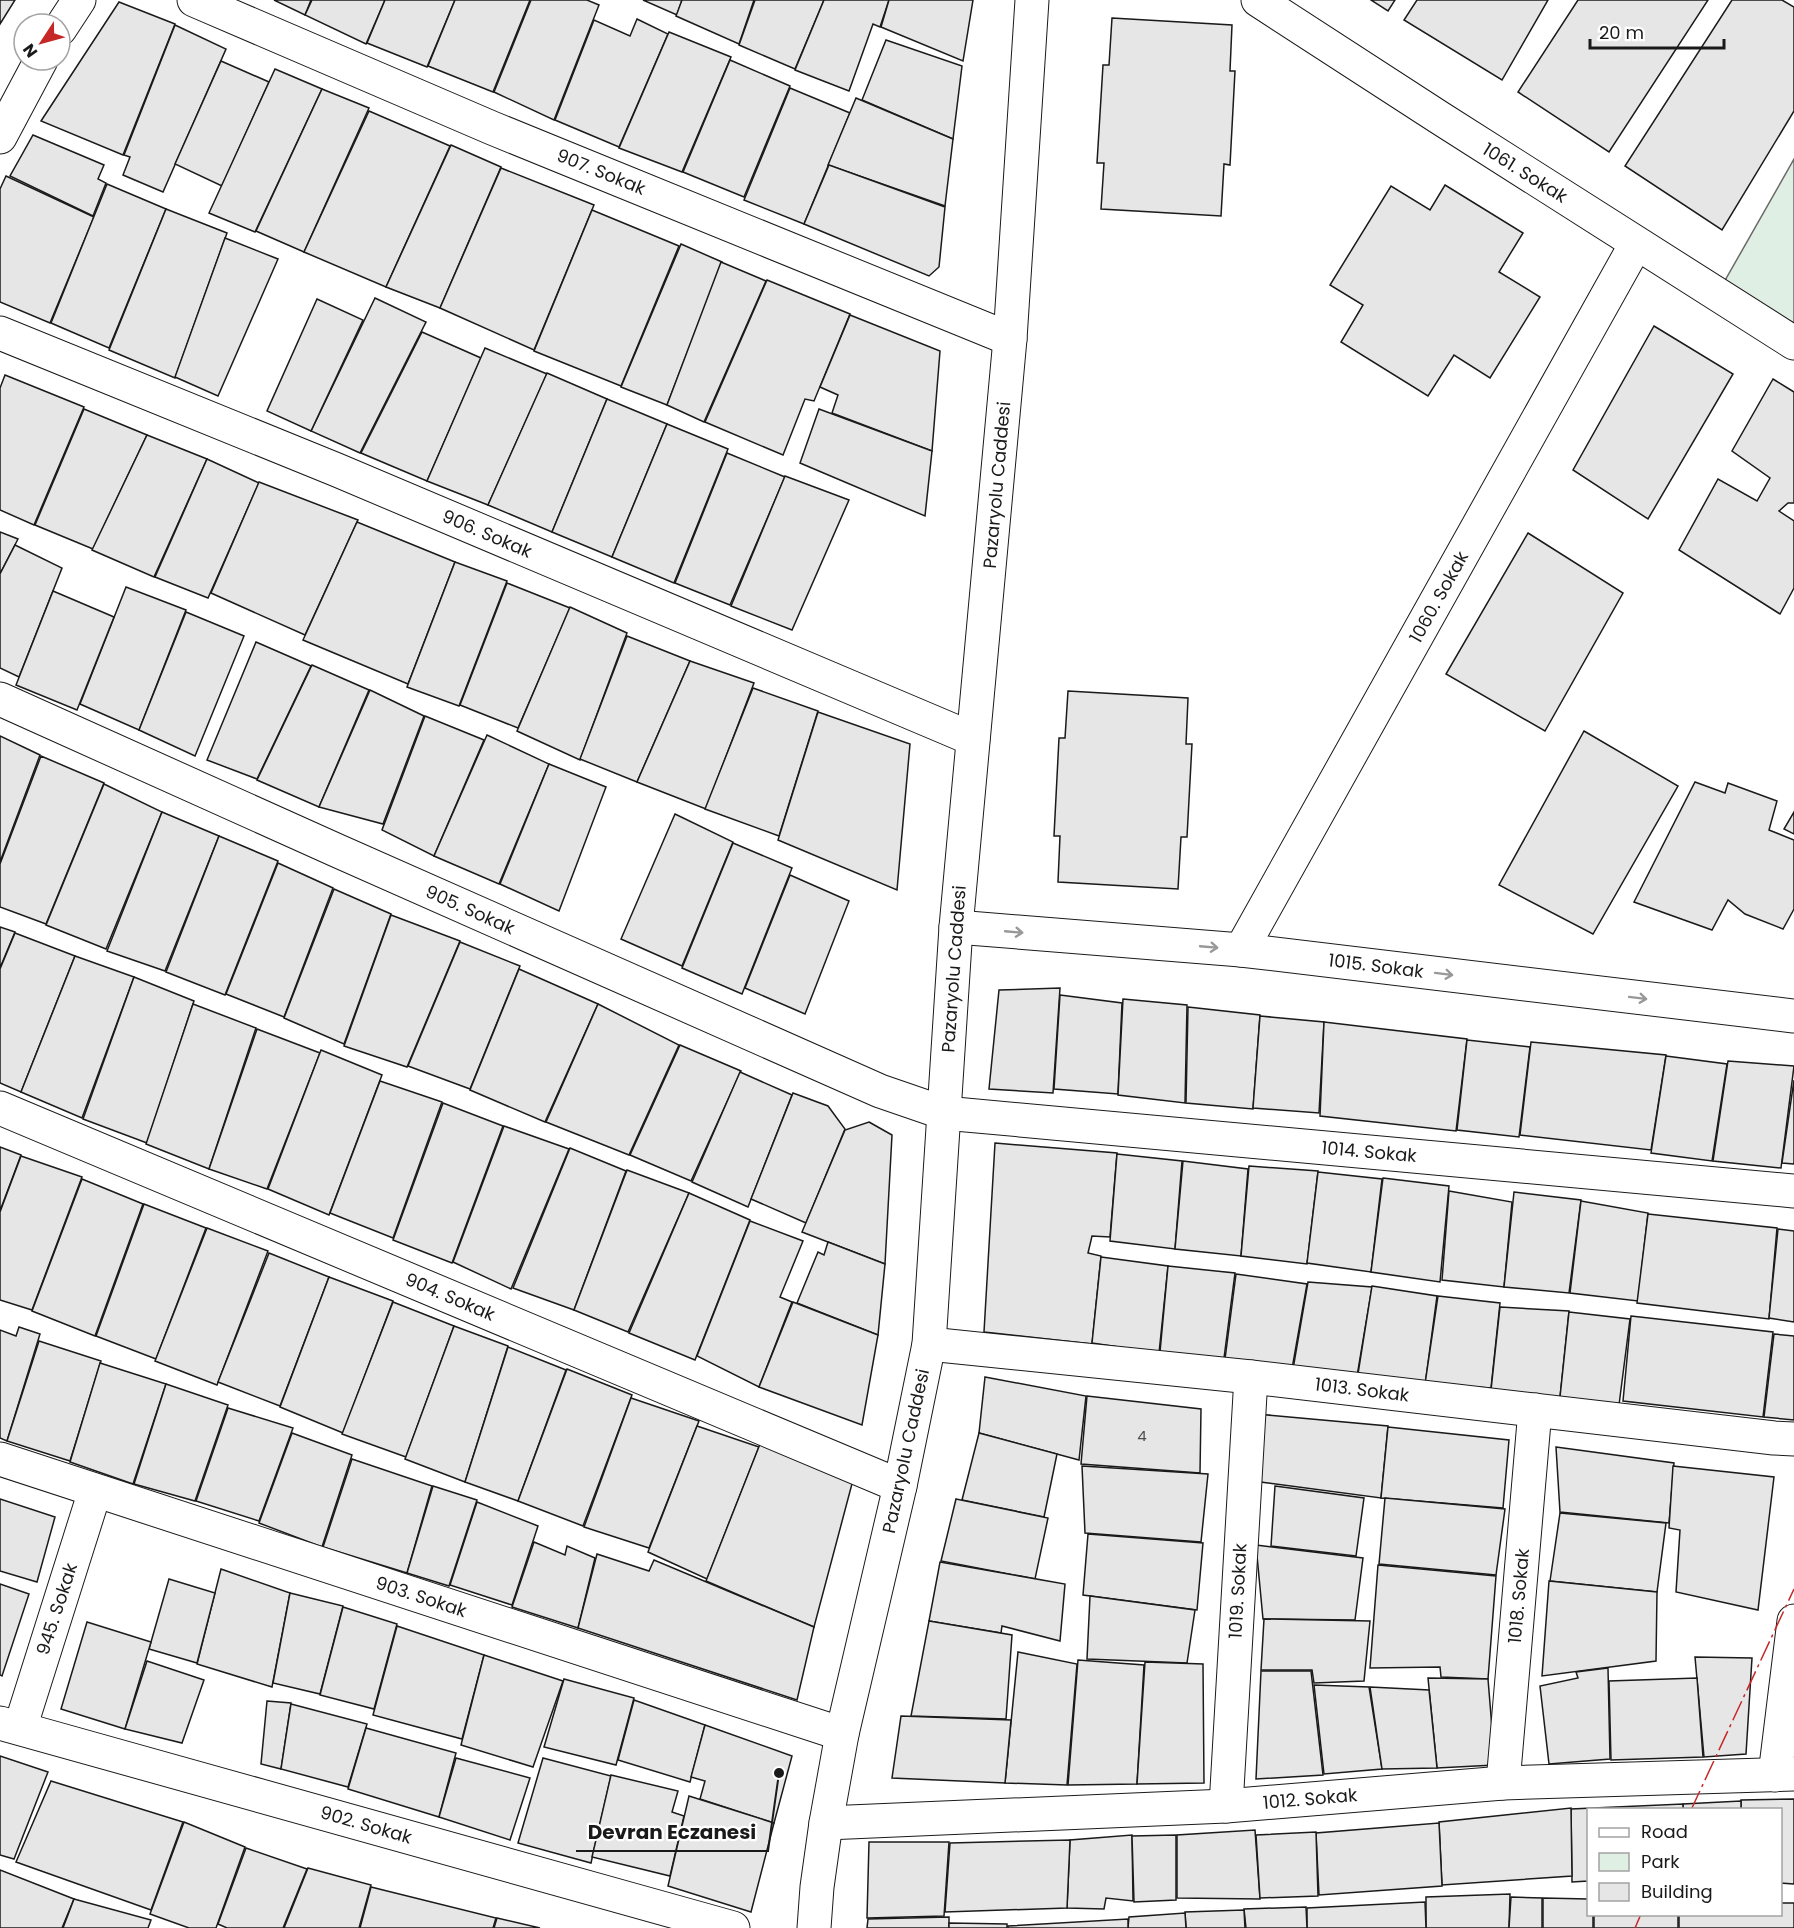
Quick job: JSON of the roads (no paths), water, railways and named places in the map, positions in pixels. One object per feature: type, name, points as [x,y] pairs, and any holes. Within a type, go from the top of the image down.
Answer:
[{"type":"street","name":"907. Sokak","points":[[194,0],[492,128],[1010,339]]},
{"type":"street","name":"Pazaryolu Caddesi","points":[[814,1928],[826,1823],[842,1734],[900,1486],[929,1344],[956,927],[1010,339],[1032,0]]},
{"type":"street","name":"1061. Sokak","points":[[1258,0],[1794,343]]},
{"type":"street","points":[[0,137],[35,72]]},
{"type":"street","name":"1060. Sokak","points":[[1241,950],[1636,244]]},
{"type":"street","name":"906. Sokak","points":[[0,333],[337,470],[973,738]]},
{"type":"street","name":"905. Sokak","points":[[0,699],[880,1091],[944,1113]]},
{"type":"street","name":"1015. Sokak","points":[[956,927],[1241,950],[1794,1016]]},
{"type":"street","name":"904. Sokak","points":[[0,1108],[900,1486]]},
{"type":"street","name":"1014. Sokak","points":[[944,1113],[1794,1191]]},
{"type":"street","name":"1013. Sokak","points":[[929,1344],[1251,1377],[1794,1439]]},
{"type":"street","name":"1019. Sokak","points":[[1226,1806],[1251,1377]]},
{"type":"street","name":"1018. Sokak","points":[[1503,1783],[1535,1410]]},
{"type":"street","name":"903. Sokak","points":[[0,1459],[842,1734]]},
{"type":"street","name":"945. Sokak","points":[[10,1726],[95,1491]]},
{"type":"street","points":[[1785,1774],[1794,1621]]},
{"type":"street","name":"902. Sokak","points":[[10,1726],[733,1928]]},
{"type":"street","name":"1012. Sokak","points":[[826,1823],[1226,1806],[1503,1783],[1785,1774]]},
{"type":"place","name":"Devran Eczanesi","points":[[779,1773]]}]
